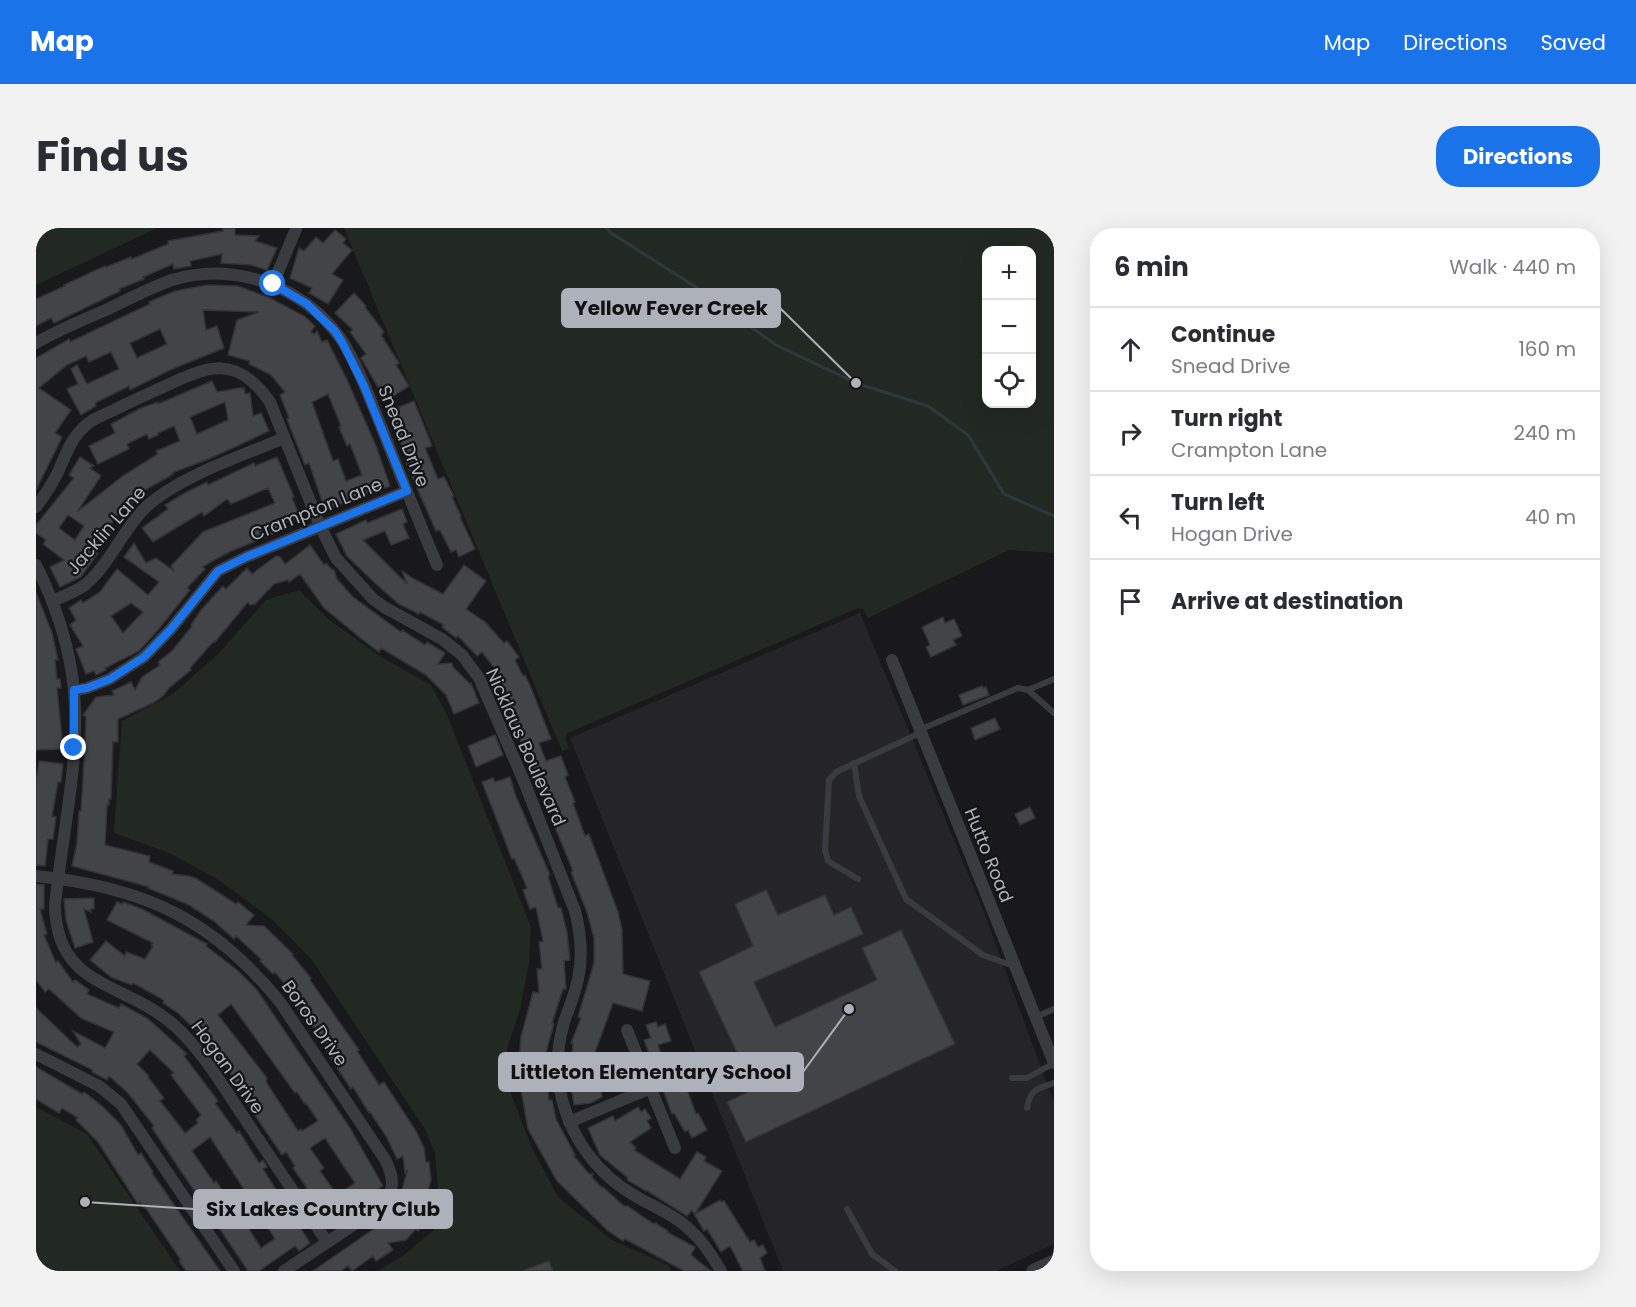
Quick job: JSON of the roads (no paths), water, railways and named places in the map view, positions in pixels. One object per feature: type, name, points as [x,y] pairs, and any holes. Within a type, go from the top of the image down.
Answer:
[{"type":"street","points":[[273,284],[296,229]]},
{"type":"street","name":"Snead Drive","points":[[36,343],[173,280],[213,274],[237,275],[273,284],[285,290],[312,308],[342,342],[364,386],[437,565]]},
{"type":"street","name":"Nicklaus Boulevard","points":[[36,507],[52,483],[73,437],[93,420],[202,369],[227,369],[240,373],[252,381],[270,402],[320,526],[336,558],[373,599],[442,639],[462,656],[486,690],[578,923],[581,951],[578,980],[563,1028],[558,1060],[559,1087],[569,1122],[583,1148],[602,1172],[625,1190],[688,1227],[706,1247],[721,1271]]},
{"type":"street","name":"Jacklin Lane","points":[[52,601],[73,592],[93,578],[137,518],[162,494],[182,482],[284,438]]},
{"type":"street","name":"Crampton Lane","points":[[74,690],[87,688],[110,679],[144,657],[171,629],[218,571],[407,491]]},
{"type":"street","name":"Hogan Drive","points":[[36,565],[52,601],[63,637],[74,690],[74,748],[57,878],[55,920],[59,939],[68,955],[89,976],[142,1002],[163,1016],[188,1039],[209,1065],[327,1242]]},
{"type":"street","name":"Hutto Road","points":[[892,660],[1054,1063]]},
{"type":"street","name":"Boros Drive","points":[[36,876],[122,891],[154,903],[183,917],[236,953],[261,978],[280,1002],[386,1161],[392,1173],[393,1185],[388,1198],[379,1208],[284,1271]]},
{"type":"street","points":[[627,1030],[675,1148]]},
{"type":"street","points":[[36,1053],[99,1086],[121,1104],[234,1271]]},
{"type":"street","points":[[569,1122],[651,1088]]},
{"type":"street","points":[[1034,1271],[1054,1262]]},
{"type":"lane","points":[[1028,690],[1054,680]]},
{"type":"lane","points":[[858,879],[828,861],[825,850],[829,780],[836,772],[919,731],[1018,688],[1028,690],[1054,713]]},
{"type":"lane","points":[[854,763],[859,796],[906,899],[983,955],[1015,966]]},
{"type":"lane","points":[[1036,1017],[1054,1009]]},
{"type":"lane","points":[[1012,1078],[1027,1078],[1054,1063]]},
{"type":"lane","points":[[1027,1108],[1029,1096],[1036,1089],[1054,1083]]},
{"type":"lane","points":[[847,1209],[872,1254],[895,1271]]},
{"type":"waterway","points":[[606,228],[699,289],[776,345],[856,383],[928,406],[968,435],[1004,494],[1054,516]]},
{"type":"place","name":"Yellow Fever Creek","points":[[856,383]]},
{"type":"place","name":"Littleton Elementary School","points":[[849,1009]]},
{"type":"place","name":"Six Lakes Country Club","points":[[85,1202]]}]
